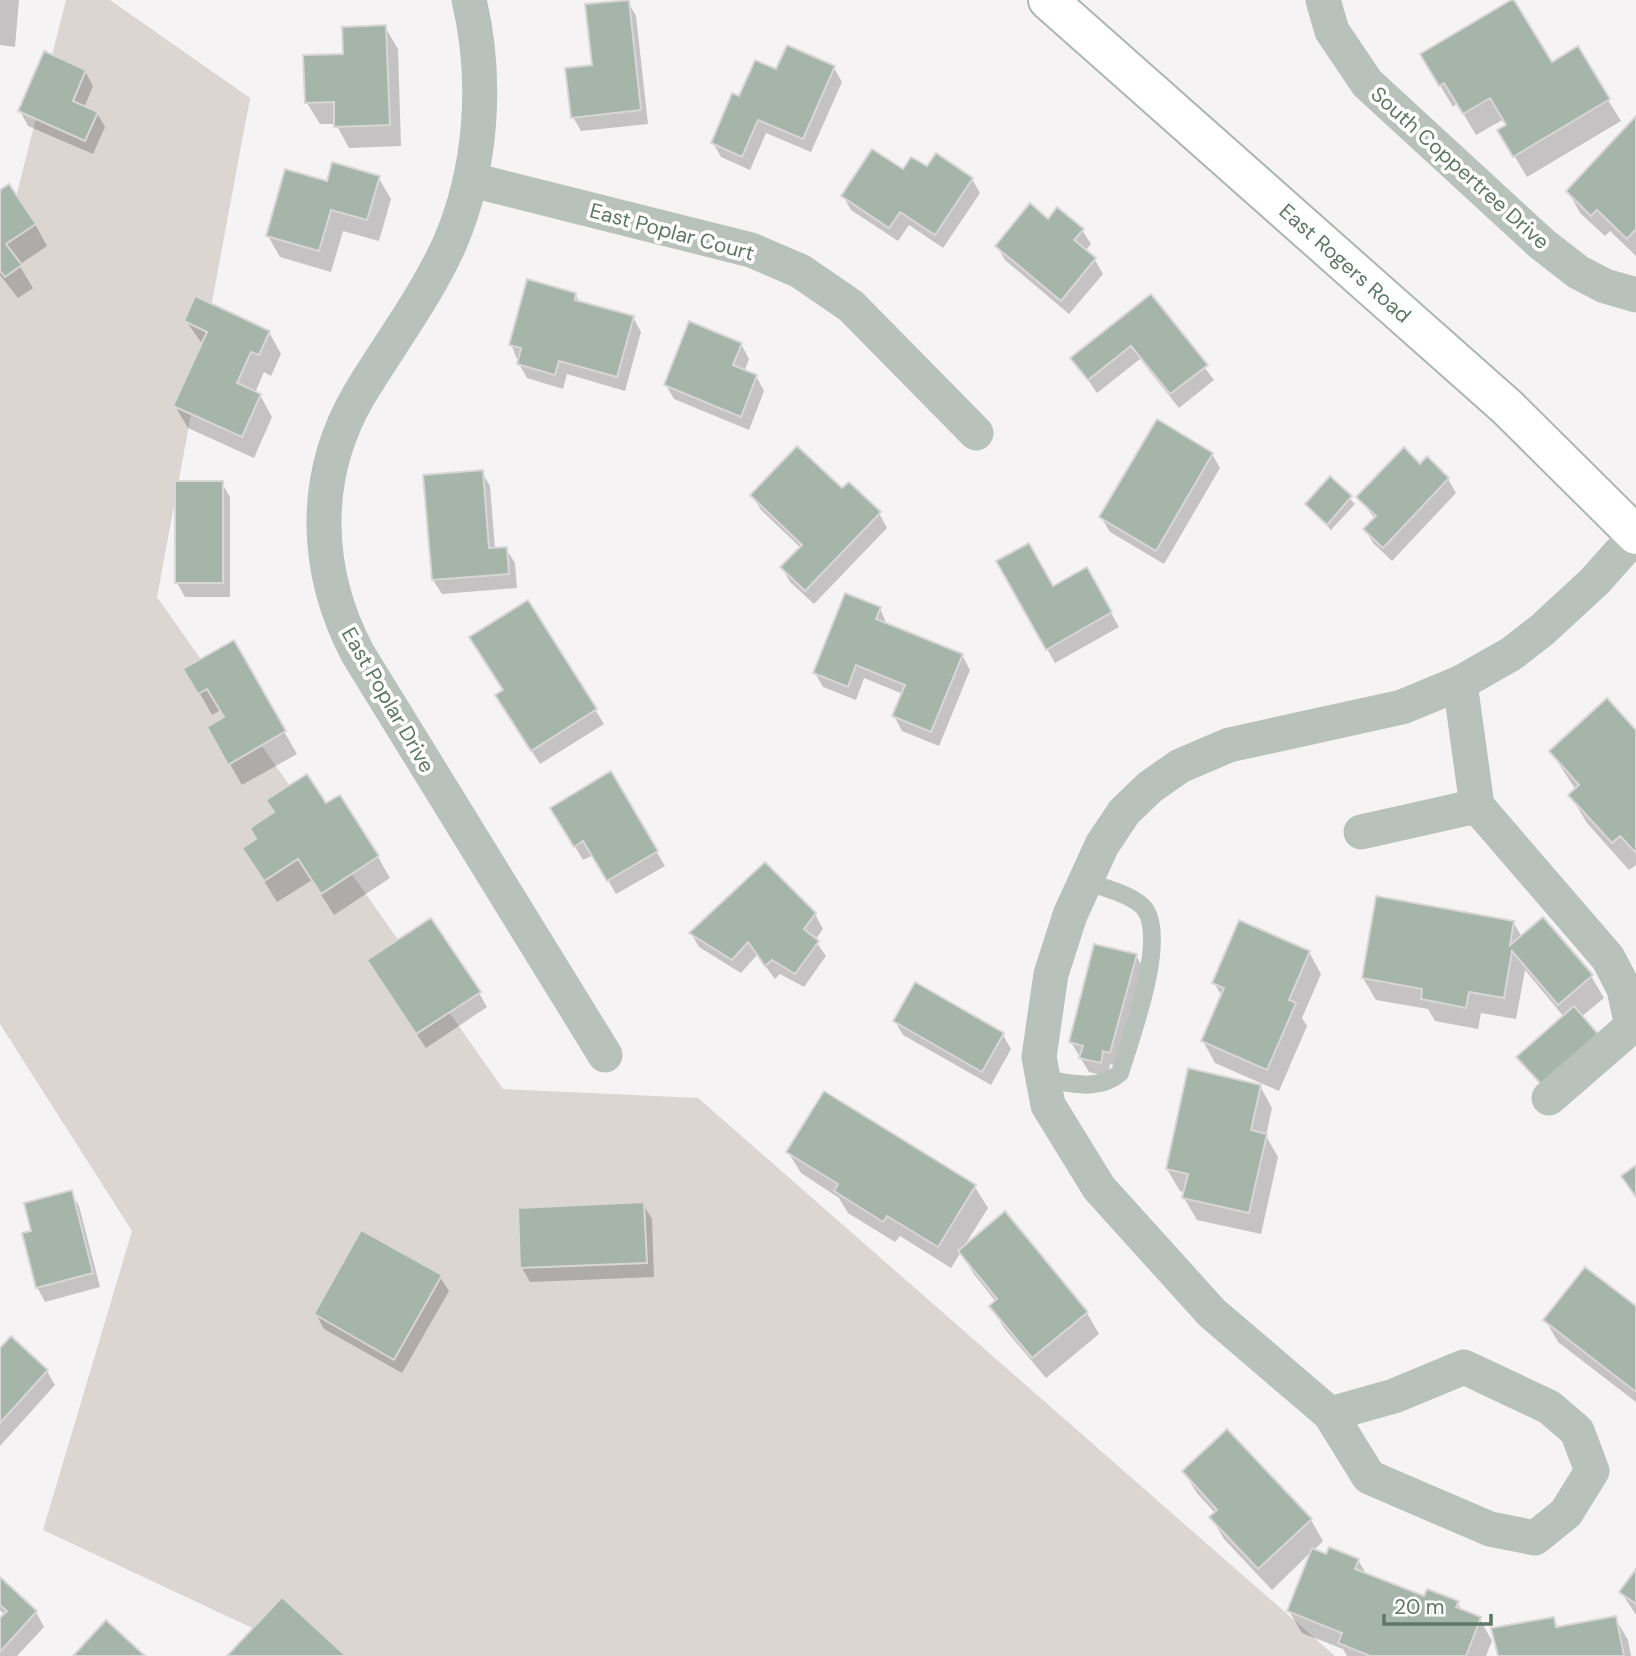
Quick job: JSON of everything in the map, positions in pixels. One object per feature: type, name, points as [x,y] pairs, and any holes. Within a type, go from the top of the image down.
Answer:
[{"type":"main road","name":"East Rogers Road","points":[[1048,0],[1507,407],[1636,535]]},
{"type":"street","name":"East Poplar Drive","points":[[470,0],[477,32],[479,78],[472,180],[450,242],[430,284],[358,397],[334,452],[322,519],[326,565],[335,603],[358,654],[605,1055]]},
{"type":"street","name":"South Coppertree Drive","points":[[1323,0],[1332,31],[1345,54],[1377,92],[1542,244],[1578,272],[1605,286],[1636,295]]},
{"type":"street","name":"East Poplar Court","points":[[472,180],[751,250],[800,271],[851,306],[899,351],[976,433]]},
{"type":"street","points":[[1331,1414],[1394,1396],[1464,1367],[1549,1407],[1577,1431],[1592,1471],[1566,1513],[1535,1538],[1490,1529],[1369,1477],[1331,1414],[1212,1313],[1099,1188],[1048,1105],[1039,1056],[1051,974],[1070,915],[1102,845],[1124,812],[1150,787],[1180,766],[1229,746],[1402,707],[1460,683],[1511,654],[1542,630],[1595,581],[1636,535]]},
{"type":"street","points":[[1460,683],[1477,806],[1608,958],[1624,989],[1632,1026],[1549,1097]]},
{"type":"street","points":[[1362,832],[1477,806]]},
{"type":"lane","points":[[1043,1079],[1085,1086],[1108,1083],[1120,1073],[1149,972],[1153,939],[1144,909],[1126,896],[1086,881]]},
{"type":"shaded area","points":[[66,0],[110,0],[250,98],[157,597],[503,1089],[698,1098],[1335,1656],[312,1656],[43,1530],[132,1231],[0,1024],[0,260]]},
{"type":"building","points":[[629,0],[641,110],[571,118],[565,68],[592,65],[585,4]]},
{"type":"building","points":[[1514,0],[1552,62],[1578,46],[1610,99],[1513,157],[1497,130],[1506,125],[1490,98],[1463,114],[1444,83],[1439,86],[1420,54]]},
{"type":"building","points":[[386,25],[390,125],[334,127],[334,102],[305,103],[303,55],[343,54],[342,27]]},
{"type":"building","points":[[787,45],[835,66],[803,139],[758,120],[742,157],[711,143],[732,93],[739,96],[755,60],[776,69]]},
{"type":"building","points":[[44,51],[86,70],[73,101],[98,112],[85,141],[18,111]]},
{"type":"building","points":[[1636,116],[1636,229],[1627,239],[1597,210],[1591,216],[1566,191]]},
{"type":"building","points":[[872,149],[903,169],[911,157],[927,166],[936,153],[973,178],[935,235],[900,212],[889,228],[841,196]]},
{"type":"building","points":[[332,162],[380,176],[367,220],[331,210],[319,251],[266,236],[285,169],[327,181]]},
{"type":"building","points":[[9,184],[36,224],[6,244],[22,265],[5,277],[0,271],[0,190]]},
{"type":"building","points":[[1030,203],[1048,219],[1057,207],[1084,229],[1074,240],[1096,258],[1061,301],[995,246]]},
{"type":"building","points":[[527,279],[576,293],[575,300],[634,316],[617,377],[559,361],[555,375],[517,364],[521,348],[509,345]]},
{"type":"building","points":[[1151,294],[1208,365],[1170,394],[1131,346],[1088,380],[1070,358]]},
{"type":"building","points":[[195,296],[270,331],[259,355],[251,352],[237,383],[261,394],[242,437],[173,406],[207,332],[184,321]]},
{"type":"building","points":[[689,321],[742,343],[733,365],[757,375],[741,417],[664,385]]},
{"type":"building","points":[[1157,419],[1213,453],[1156,551],[1099,517]]},
{"type":"building","points":[[797,446],[842,488],[849,482],[881,512],[805,591],[780,567],[802,545],[750,495]]},
{"type":"building","points":[[1404,447],[1420,464],[1427,456],[1449,478],[1383,548],[1363,529],[1376,516],[1356,497]]},
{"type":"building","points":[[483,470],[489,548],[507,547],[509,574],[432,580],[423,475]]},
{"type":"building","points":[[1330,476],[1352,496],[1327,525],[1305,504]]},
{"type":"building","points":[[175,481],[223,481],[223,583],[175,583]]},
{"type":"building","points":[[1029,543],[1053,586],[1087,567],[1112,612],[1046,650],[996,561]]},
{"type":"building","points":[[845,593],[881,607],[876,619],[963,654],[931,732],[892,716],[905,685],[856,665],[848,687],[813,673]]},
{"type":"building","points":[[528,600],[597,709],[531,751],[495,695],[503,690],[469,637]]},
{"type":"building","points":[[234,640],[286,731],[228,765],[207,727],[224,717],[207,689],[198,694],[183,669]]},
{"type":"building","points":[[1607,698],[1636,730],[1636,853],[1620,836],[1612,843],[1568,795],[1579,785],[1549,751]]},
{"type":"building","points":[[611,771],[658,851],[607,881],[583,841],[574,847],[550,808]]},
{"type":"building","points":[[307,774],[326,803],[340,795],[379,856],[321,894],[298,859],[264,881],[242,848],[256,839],[250,828],[274,812],[266,800]]},
{"type":"building","points":[[765,862],[816,913],[804,929],[819,941],[795,974],[772,960],[765,966],[748,942],[732,960],[689,933]]},
{"type":"building","points":[[1376,896],[1514,921],[1510,945],[1543,917],[1593,975],[1558,1005],[1512,951],[1504,998],[1469,992],[1466,1008],[1421,999],[1422,989],[1362,978]]},
{"type":"building","points":[[431,918],[481,992],[416,1034],[367,960]]},
{"type":"building","points":[[1239,920],[1310,951],[1289,1000],[1296,1003],[1267,1070],[1201,1041],[1224,988],[1212,983]]},
{"type":"building","points":[[1094,944],[1137,954],[1110,1053],[1103,1051],[1101,1063],[1079,1058],[1083,1046],[1069,1042]]},
{"type":"building","points":[[915,982],[1004,1033],[982,1072],[893,1021]]},
{"type":"building","points":[[1574,1006],[1599,1035],[1542,1085],[1516,1057]]},
{"type":"building","points":[[1188,1068],[1261,1085],[1251,1130],[1267,1134],[1249,1213],[1182,1198],[1188,1174],[1166,1169]]},
{"type":"building","points":[[824,1091],[976,1185],[938,1247],[887,1216],[883,1222],[834,1191],[838,1184],[786,1152]]},
{"type":"building","points":[[1636,1165],[1636,1197],[1621,1176]]},
{"type":"building","points":[[72,1190],[93,1273],[36,1288],[22,1233],[31,1231],[24,1203]]},
{"type":"building","points":[[644,1202],[647,1263],[520,1268],[518,1208]]},
{"type":"building","points":[[1005,1211],[1088,1312],[1032,1358],[989,1306],[997,1299],[958,1251]]},
{"type":"building","points":[[361,1230],[442,1275],[394,1360],[314,1314]]},
{"type":"building","points":[[1585,1267],[1636,1306],[1636,1392],[1543,1320]]},
{"type":"building","points":[[11,1336],[48,1370],[0,1423],[0,1348]]},
{"type":"building","points":[[1227,1429],[1312,1519],[1258,1569],[1209,1517],[1217,1510],[1182,1471]]},
{"type":"building","points":[[1329,1547],[1359,1559],[1355,1569],[1424,1596],[1427,1589],[1459,1601],[1456,1607],[1481,1617],[1466,1656],[1370,1656],[1338,1643],[1342,1633],[1287,1611],[1312,1548],[1326,1554]]},
{"type":"building","points":[[1636,1569],[1636,1604],[1619,1592]]},
{"type":"building","points":[[0,1577],[37,1611],[0,1652],[0,1618],[7,1611],[0,1605]]},
{"type":"building","points":[[282,1597],[346,1656],[227,1656]]},
{"type":"building","points":[[1616,1616],[1624,1656],[1498,1656],[1491,1628],[1554,1617],[1556,1627]]},
{"type":"building","points":[[106,1620],[145,1656],[73,1656]]}]
